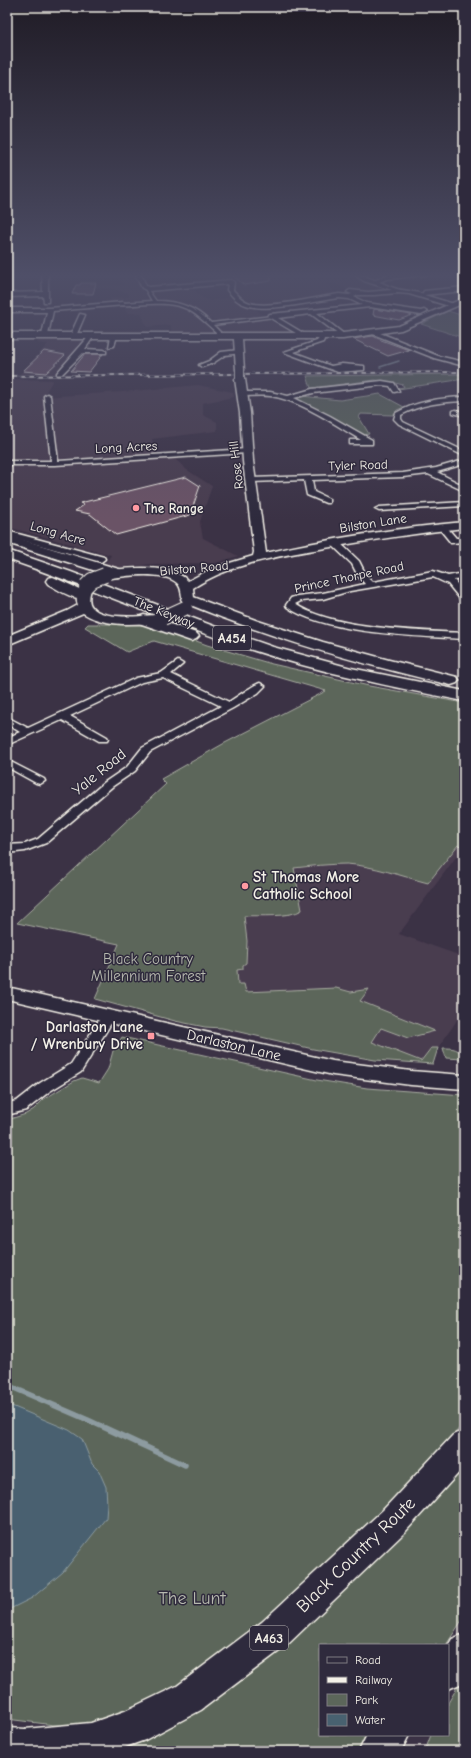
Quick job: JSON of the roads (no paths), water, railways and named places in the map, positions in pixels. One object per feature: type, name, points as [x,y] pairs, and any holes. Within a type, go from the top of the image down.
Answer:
[{"type":"highway","points":[[7,539],[111,574]]},
{"type":"highway","name":"The Keyway","points":[[7,548],[68,567],[197,617],[258,638],[334,658],[464,687]]},
{"type":"highway","name":"The Keyway","points":[[7,554],[57,570],[203,627],[278,653],[376,678],[464,697]]},
{"type":"highway","points":[[7,562],[32,571],[83,596]]},
{"type":"highway","points":[[187,598],[231,617],[310,644],[464,683]]},
{"type":"highway","points":[[144,620],[274,662],[353,680],[464,697]]},
{"type":"highway","name":"Black Country Route","points":[[23,1748],[91,1742],[132,1727],[189,1698],[274,1634],[394,1521],[464,1445]]},
{"type":"highway","points":[[449,1671],[459,1660],[464,1651]]},
{"type":"highway","points":[[377,1751],[390,1736]]},
{"type":"main road","name":"Rose Hill","points":[[239,356],[247,451],[260,552],[258,559]]},
{"type":"main road","name":"Bilston Lane","points":[[287,552],[335,543],[464,525]]},
{"type":"main road","points":[[257,532],[267,543],[287,552]]},
{"type":"main road","name":"Bilston Road","points":[[116,620],[144,620],[163,618],[174,614],[187,598],[197,579],[238,564],[287,552]]},
{"type":"main road","name":"Bilston Road","points":[[151,572],[238,564]]},
{"type":"main road","points":[[7,641],[72,614],[92,580],[111,574],[151,572],[170,574],[178,578],[187,598]]},
{"type":"main road","points":[[83,596],[88,613],[116,620]]},
{"type":"main road","points":[[39,628],[80,621],[116,620]]},
{"type":"street","points":[[59,374],[76,356]]},
{"type":"street","points":[[202,365],[221,356]]},
{"type":"street","points":[[298,356],[330,368]]},
{"type":"street","points":[[434,356],[464,364]]},
{"type":"street","points":[[288,398],[312,391],[382,383],[394,387]]},
{"type":"street","points":[[337,388],[342,392],[344,397]]},
{"type":"street","points":[[242,394],[270,394],[288,398],[328,417],[369,442],[353,442]]},
{"type":"street","points":[[47,396],[55,463]]},
{"type":"street","points":[[464,399],[426,403],[402,411],[398,414],[397,419],[401,423],[464,454]]},
{"type":"street","points":[[455,412],[464,414]]},
{"type":"street","name":"Long Acres","points":[[7,463],[55,463],[247,451]]},
{"type":"street","name":"Tyler Road","points":[[251,480],[393,476],[429,471],[464,462]]},
{"type":"street","points":[[327,467],[330,478]]},
{"type":"street","points":[[429,471],[464,489]]},
{"type":"street","points":[[308,479],[310,494],[326,501]]},
{"type":"street","points":[[379,510],[464,504]]},
{"type":"street","points":[[442,527],[454,541]]},
{"type":"street","name":"Long Acre","points":[[7,532],[101,559]]},
{"type":"street","points":[[441,543],[464,540]]},
{"type":"street","points":[[335,543],[356,563],[362,576],[371,585]]},
{"type":"street","name":"Prince Thorpe Road","points":[[446,579],[441,575],[433,574],[371,585],[323,596],[300,598],[294,600],[290,605],[293,609],[314,618],[380,630],[464,636]]},
{"type":"street","points":[[446,579],[464,576]]},
{"type":"street","points":[[446,579],[464,598]]},
{"type":"street","points":[[7,742],[139,680],[164,674],[178,664]]},
{"type":"street","points":[[164,674],[229,706]]},
{"type":"street","name":"Yale Road","points":[[8,852],[34,846],[42,841],[109,784],[131,769],[146,750],[229,706],[255,691],[260,686]]},
{"type":"street","points":[[63,716],[103,739]]},
{"type":"street","points":[[7,720],[26,732]]},
{"type":"street","points":[[7,763],[40,781]]},
{"type":"street","name":"Darlaston Lane","points":[[7,994],[333,1068],[410,1078],[464,1082]]},
{"type":"street","points":[[7,1109],[21,1106],[45,1087],[76,1068],[108,1017]]},
{"type":"water","points":[[7,1404],[69,1430],[82,1439],[92,1464],[99,1471],[106,1487],[107,1504],[106,1518],[63,1572],[32,1598],[10,1609],[7,1609]]},
{"type":"waterway","points":[[380,367],[399,361]]},
{"type":"waterway","points":[[7,1385],[88,1420],[185,1465]]},
{"type":"railway","points":[[7,376],[464,372]]},
{"type":"place","name":"The Range","points":[[136,508]]},
{"type":"place","name":"St Thomas More Catholic School","points":[[245,886]]},
{"type":"place","name":"Darlaston Lane / Wrenbury Drive","points":[[151,1036]]},
{"type":"park label","name":"Black Country Millennium Forest","points":[[148,968]]},
{"type":"park label","name":"The Lunt","points":[[192,1598]]}]
